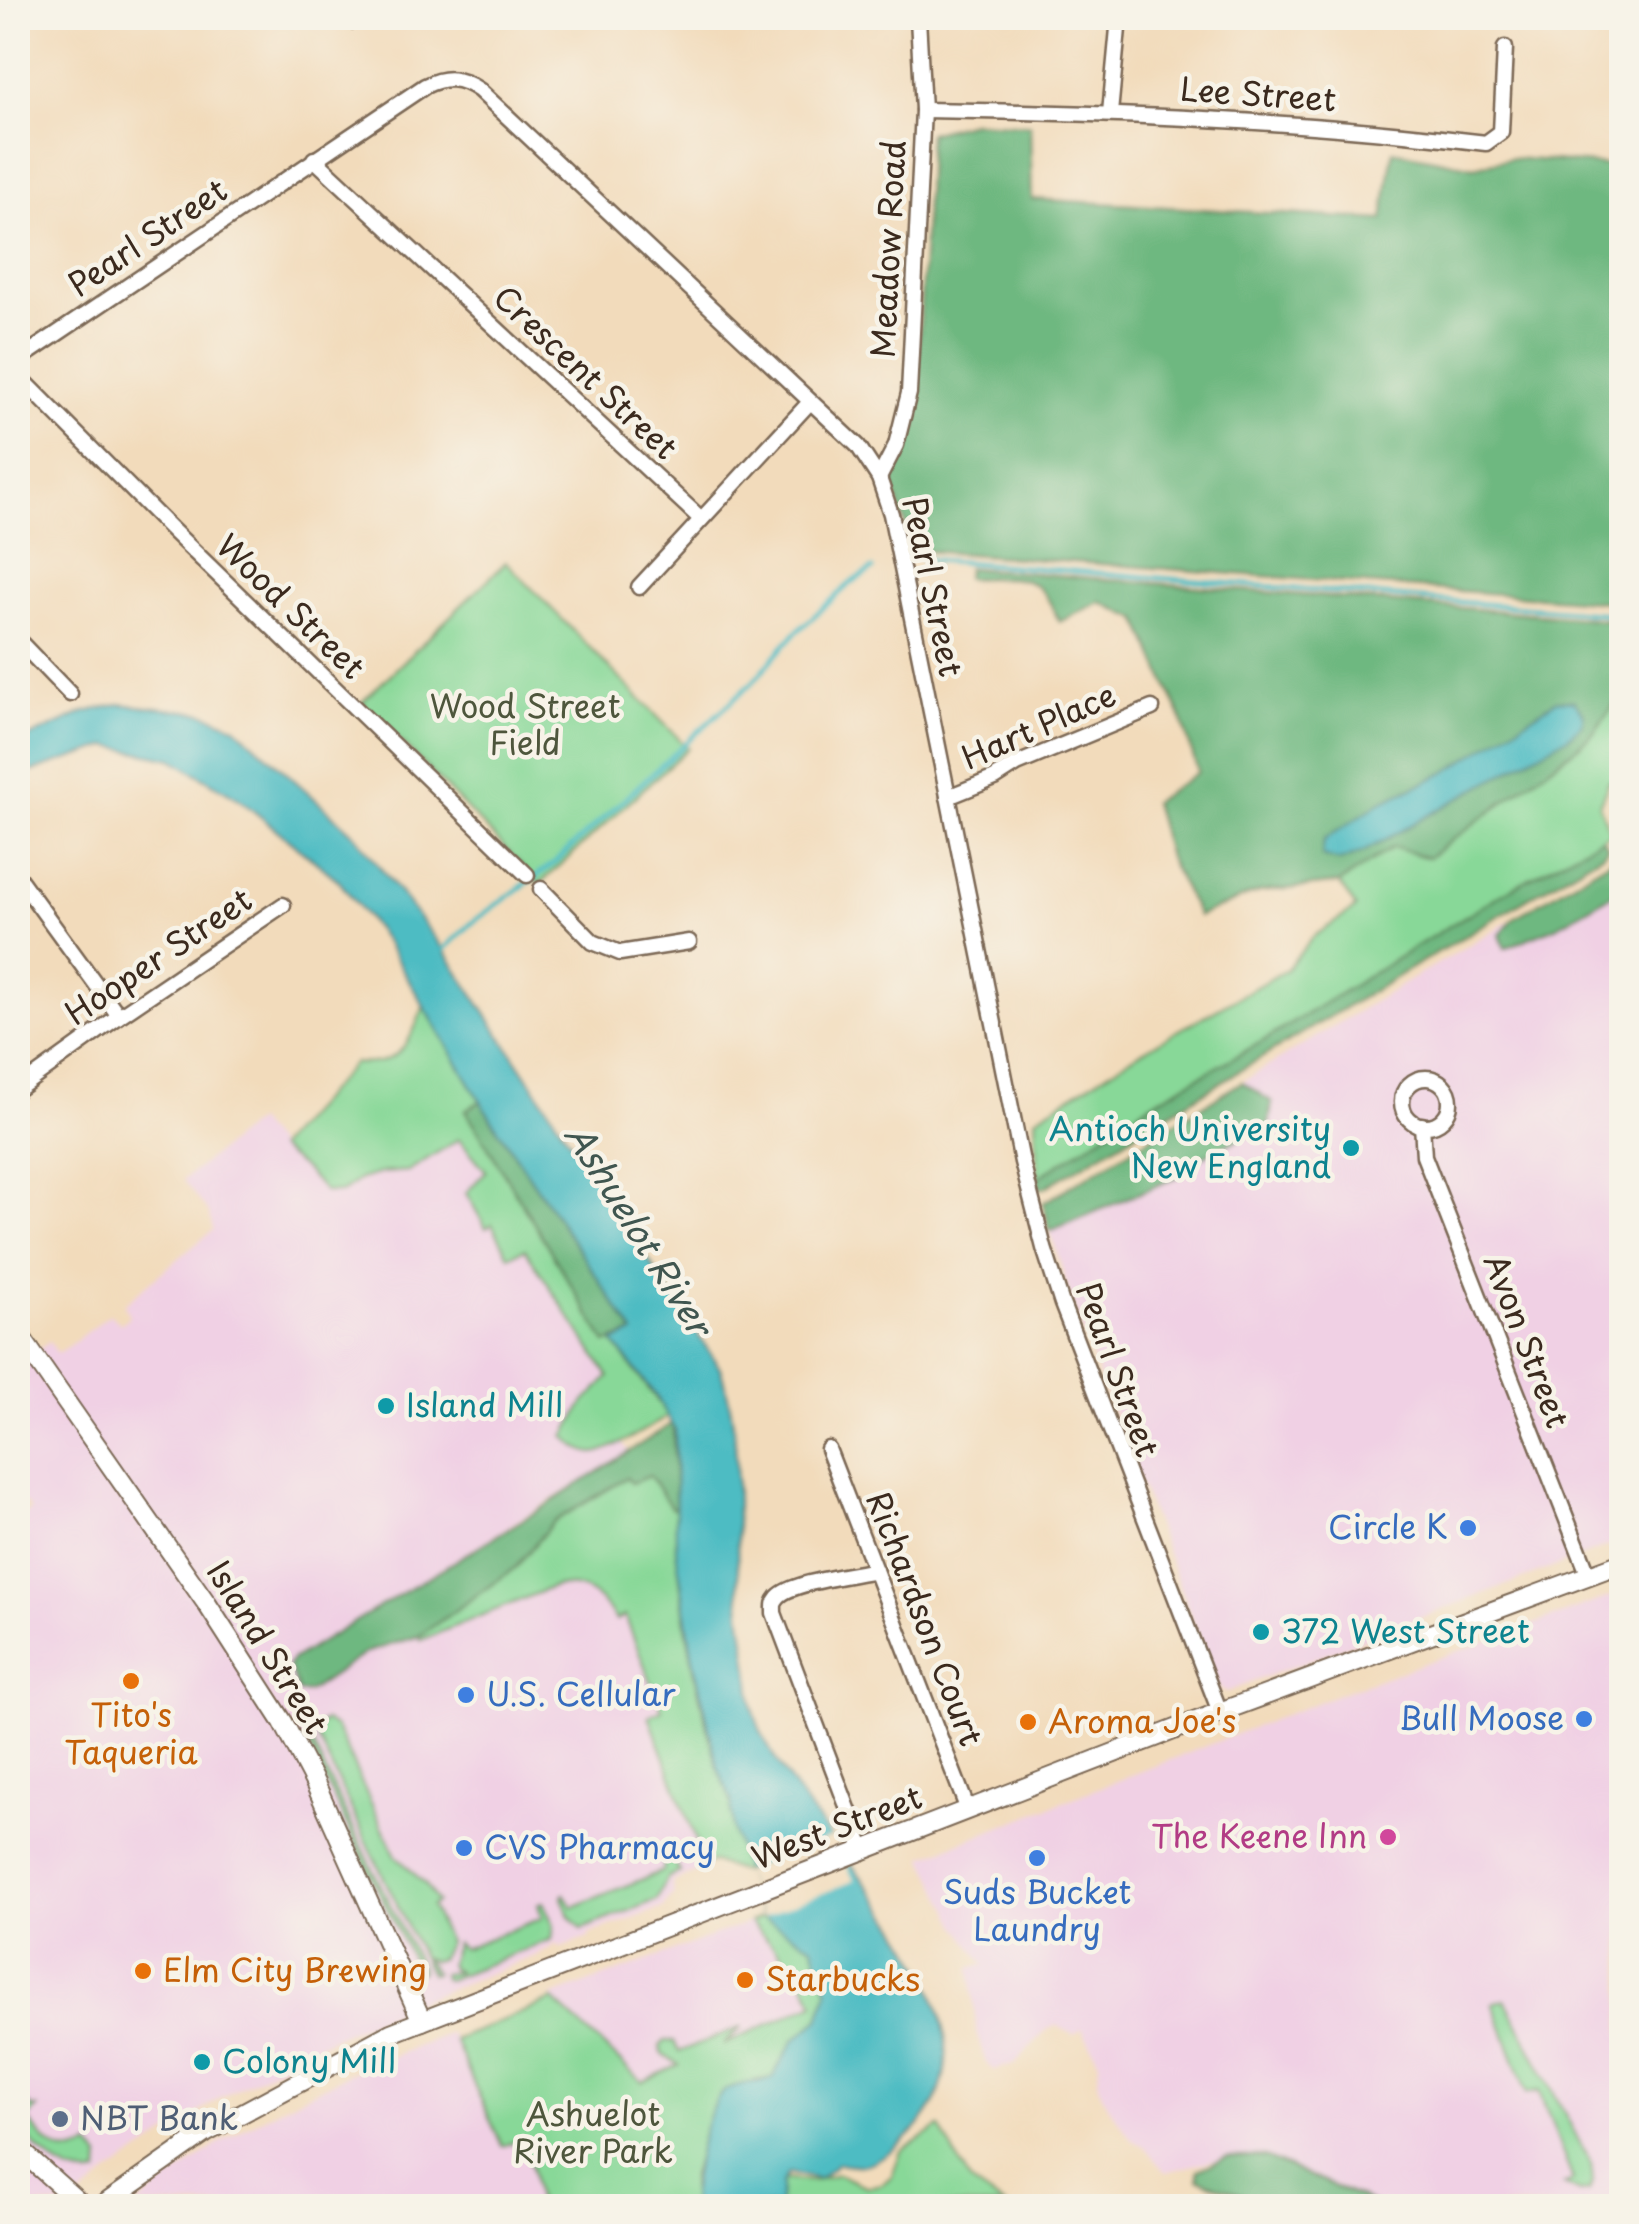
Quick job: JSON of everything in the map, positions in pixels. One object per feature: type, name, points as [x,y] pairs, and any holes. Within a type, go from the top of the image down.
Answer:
[{"type":"street","points":[[330,18],[352,21]]},
{"type":"street","name":"Meadow Road","points":[[879,478],[896,445],[910,392],[923,110],[918,18]]},
{"type":"street","points":[[1110,113],[1119,18]]},
{"type":"street","name":"Lee Street","points":[[923,110],[1110,113],[1378,130],[1486,144],[1501,132],[1505,48]]},
{"type":"street","name":"Pearl Street","points":[[18,360],[314,158],[437,80],[454,78],[468,82],[858,446],[879,478],[898,542],[1022,1162],[1044,1248],[1116,1447],[1220,1712]]},
{"type":"street","name":"Crescent Street","points":[[314,158],[701,519]]},
{"type":"street","name":"Wood Street","points":[[18,374],[214,572],[528,875]]},
{"type":"street","points":[[639,587],[810,402]]},
{"type":"street","points":[[18,640],[70,694]]},
{"type":"street","name":"Hart Place","points":[[948,797],[1152,708]]},
{"type":"street","points":[[18,876],[119,1016]]},
{"type":"street","points":[[541,889],[592,942],[620,953],[689,942]]},
{"type":"street","name":"Hooper Street","points":[[18,1089],[283,905]]},
{"type":"street","name":"Avon Street","points":[[1422,1125],[1424,1156],[1588,1576]]},
{"type":"street","name":"Island Street","points":[[18,1333],[208,1606],[283,1722],[422,2021]]},
{"type":"street","name":"Richardson Court","points":[[828,1449],[968,1810]]},
{"type":"street","name":"West Street","points":[[102,2206],[206,2132],[337,2060],[422,2021],[1220,1712],[1622,1563]]},
{"type":"street","points":[[855,1854],[774,1613],[774,1602],[781,1593],[796,1588],[875,1570]]},
{"type":"street","points":[[18,2148],[84,2206]]},
{"type":"shaded area","points":[[1621,889],[1621,1541],[1226,1692],[1218,1687],[1078,1320],[1050,1231],[1183,1174],[1192,1162],[1269,1124],[1258,1091],[1242,1082],[1370,1004],[1514,918],[1500,935],[1530,939]]},
{"type":"shaded area","points":[[256,1121],[282,1153],[325,1192],[341,1192],[360,1179],[381,1173],[408,1171],[458,1139],[486,1171],[486,1227],[492,1223],[525,1249],[610,1377],[605,1451],[621,1441],[629,1452],[292,1660],[308,1692],[367,1652],[419,1636],[422,1640],[555,1586],[574,1584],[601,1597],[616,1619],[625,1616],[662,1711],[649,1717],[707,1868],[672,1882],[674,1894],[662,1908],[560,1948],[556,1944],[538,1955],[330,2039],[220,2098],[110,2173],[71,2206],[18,2206],[18,1521],[31,1509],[18,1497],[18,1367],[49,1341],[58,1354],[110,1314],[121,1324],[129,1316],[124,1304],[213,1230],[209,1213],[183,1180]]},
{"type":"shaded area","points":[[1621,1593],[1621,2206],[1380,2206],[1265,2157],[1227,2157],[1165,2172],[1144,2146],[1133,2141],[1107,2105],[1098,2085],[1099,2061],[1082,2029],[1074,2035],[1056,2025],[1045,2031],[1015,2063],[994,2070],[986,2063],[977,2034],[970,1968],[985,1965],[959,1928],[923,1857],[1341,1693]]},
{"type":"shaded area","points":[[750,1922],[798,1971],[816,2003],[642,2082],[551,1997]]},
{"type":"shaded area","points":[[450,2033],[502,2146],[519,2140],[531,2167],[538,2206],[135,2206],[218,2144],[288,2104]]},
{"type":"green space","points":[[972,122],[1030,125],[1032,199],[1383,220],[1393,151],[1474,167],[1511,158],[1621,166],[1621,603],[914,550],[890,479],[916,403],[929,133]]},
{"type":"green space","name":"Wood Street Field","points":[[506,562],[688,748],[540,884],[362,702]]},
{"type":"green space","points":[[967,568],[1621,621],[1621,702],[1617,701],[1589,738],[1428,858],[1393,847],[1339,883],[1258,892],[1198,916],[1168,857],[1153,802],[1198,772],[1181,717],[1138,619],[1100,602],[1059,622],[1051,604],[1034,584],[1012,578],[966,578]]},
{"type":"green space","points":[[1617,701],[1621,702],[1621,788],[1609,781],[1599,805],[1611,833],[1498,896],[1260,1043],[1148,1105],[1038,1178],[1036,1118],[1137,1054],[1286,970],[1313,937],[1356,908],[1339,883],[1393,847],[1428,857],[1589,738]]},
{"type":"green space","points":[[1602,838],[1608,847],[1603,853],[1039,1188],[1038,1178],[1148,1105],[1260,1043],[1498,896]]},
{"type":"green space","points":[[1614,858],[1621,871],[1621,889],[1558,926],[1505,948],[1500,935],[1514,918]]},
{"type":"green space","points":[[424,1006],[481,1101],[466,1110],[606,1343],[613,1342],[669,1416],[608,1449],[589,1452],[565,1436],[584,1403],[609,1377],[525,1249],[509,1256],[492,1224],[486,1228],[466,1193],[486,1171],[459,1139],[408,1171],[360,1179],[341,1192],[325,1192],[277,1148],[354,1063],[382,1061],[401,1050]]},
{"type":"green space","points":[[1242,1082],[1272,1102],[1269,1124],[1192,1162],[1184,1174],[1050,1231],[1043,1203]]},
{"type":"green space","points":[[481,1101],[634,1333],[606,1343],[466,1110]]},
{"type":"green space","points":[[673,1423],[676,1506],[672,1509],[650,1476],[631,1483],[627,1478],[553,1522],[516,1567],[419,1636],[367,1652],[308,1692],[299,1693],[288,1665],[292,1660],[547,1505]]},
{"type":"green space","points":[[650,1476],[672,1508],[676,1506],[688,1638],[709,1735],[731,1798],[745,1871],[742,1872],[713,1862],[705,1864],[649,1716],[662,1710],[625,1616],[616,1620],[598,1598],[583,1590],[555,1586],[421,1640],[419,1636],[516,1567],[553,1522],[628,1477]]},
{"type":"green space","points":[[325,1721],[336,1728],[396,1856],[426,1885],[437,1902],[431,1906],[448,1942],[440,1959],[425,1958],[435,1973],[427,1968],[313,1729]]},
{"type":"green space","points":[[309,1737],[422,1971],[418,1973],[309,1747]]},
{"type":"green space","points":[[670,1853],[680,1872],[668,1877],[657,1900],[582,1929],[570,1916],[564,1894],[573,1907],[663,1871]]},
{"type":"green space","points":[[543,1902],[554,1926],[552,1939],[443,1979],[442,1974],[459,1972],[451,1969],[449,1963],[456,1943],[462,1949],[542,1918],[538,1904]]},
{"type":"green space","name":"Ashuelot River Park","points":[[762,1917],[813,1946],[828,1991],[819,2019],[794,2040],[772,2078],[754,2081],[713,2106],[691,2178],[692,2206],[538,2206],[531,2167],[520,2140],[502,2146],[454,2040],[553,2000],[642,2082],[679,2065],[662,2053],[660,2046],[665,2041],[674,2041],[679,2052],[742,2027],[723,2045],[815,2003],[798,1971],[750,1922]]},
{"type":"green space","points":[[1505,1999],[1591,2164],[1593,2181],[1589,2191],[1579,2192],[1564,2184],[1573,2180],[1539,2091],[1527,2093],[1493,2003]]},
{"type":"green space","points":[[24,2100],[37,2108],[27,2120],[48,2143],[69,2152],[90,2146],[100,2158],[99,2174],[64,2169],[18,2129],[18,2103]]},
{"type":"green space","name":"Ashuelot River Park","points":[[940,2127],[970,2182],[1005,2206],[768,2206],[779,2179],[812,2181],[837,2174],[868,2187],[882,2184],[892,2176],[901,2151]]},
{"type":"green space","points":[[1227,2157],[1265,2157],[1380,2206],[1273,2206],[1198,2179],[1198,2170]]},
{"type":"water","points":[[1557,700],[1574,701],[1584,714],[1582,724],[1568,737],[1363,852],[1340,861],[1322,856],[1324,840],[1381,802],[1445,773]]},
{"type":"water","points":[[119,704],[203,713],[235,726],[355,835],[444,950],[720,1368],[733,1421],[737,1559],[755,1715],[777,1761],[889,1916],[922,1969],[943,2023],[944,2074],[921,2123],[876,2160],[858,2165],[838,2163],[818,2179],[788,2173],[782,2183],[779,2206],[691,2206],[700,2143],[719,2097],[732,2086],[772,2078],[794,2040],[819,2019],[828,1991],[813,1946],[762,1917],[733,1830],[731,1800],[718,1768],[692,1654],[676,1550],[675,1430],[655,1394],[613,1342],[634,1333],[492,1120],[384,939],[338,880],[239,799],[172,759],[109,746],[18,776],[18,737],[28,738],[85,712]]},
{"type":"pier","points":[[834,1836],[854,1881],[762,1917],[744,1871]]},
{"type":"waterway","points":[[923,559],[1622,615]]},
{"type":"waterway","points":[[442,951],[473,922],[553,864],[754,681],[793,635],[852,582],[873,569]]},
{"type":"place","name":"Antioch University New England","points":[[1351,1148]]},
{"type":"place","name":"Island Mill","points":[[386,1406]]},
{"type":"place","name":"Circle K","points":[[1468,1528]]},
{"type":"place","name":"372 West Street","points":[[1261,1632]]},
{"type":"place","name":"Tito's Taqueria","points":[[131,1681]]},
{"type":"place","name":"U.S. Cellular","points":[[466,1695]]},
{"type":"place","name":"Bull Moose","points":[[1584,1719]]},
{"type":"place","name":"Aroma Joe's","points":[[1028,1722]]},
{"type":"place","name":"The Keene Inn","points":[[1388,1837]]},
{"type":"place","name":"CVS Pharmacy","points":[[464,1848]]},
{"type":"place","name":"Suds Bucket Laundry","points":[[1037,1858]]},
{"type":"place","name":"Elm City Brewing","points":[[143,1971]]},
{"type":"place","name":"Starbucks","points":[[745,1980]]},
{"type":"place","name":"Colony Mill","points":[[202,2062]]},
{"type":"place","name":"NBT Bank","points":[[60,2119]]},
{"type":"water label","name":"Ashuelot River","points":[[638,1230]]}]
